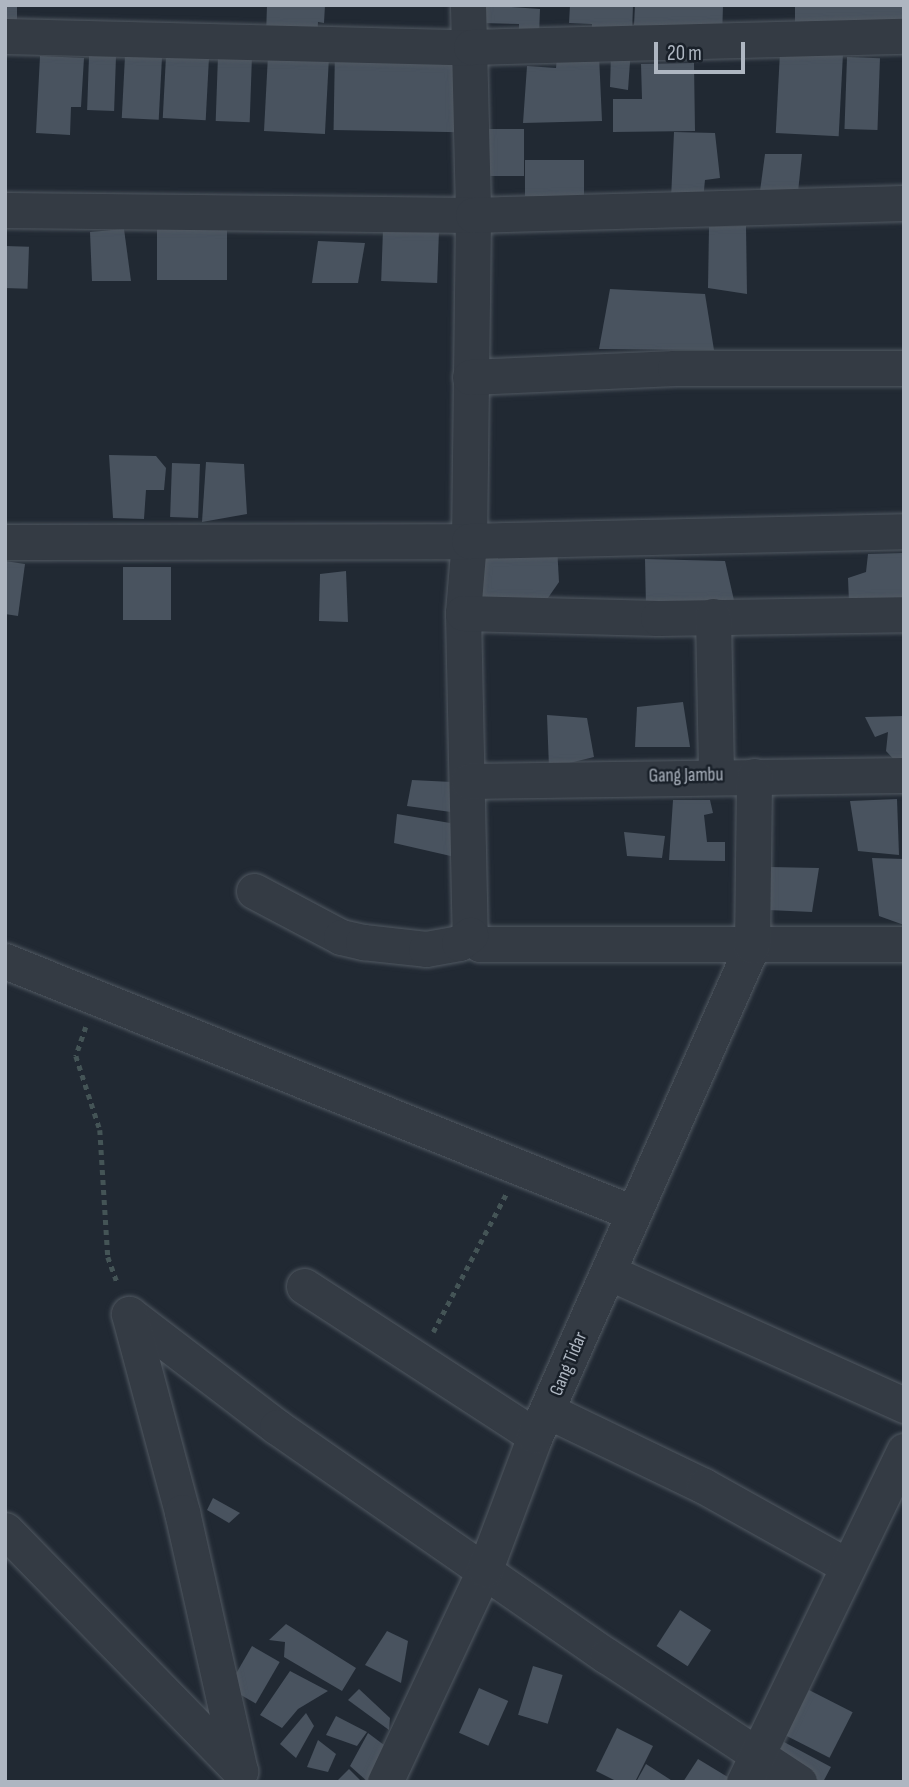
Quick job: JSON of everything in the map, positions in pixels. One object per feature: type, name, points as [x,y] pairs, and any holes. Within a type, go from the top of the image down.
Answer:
[{"type":"street","points":[[468,5],[473,215],[468,541],[463,613],[470,935],[480,944],[904,944]]},
{"type":"street","points":[[5,36],[471,47],[904,36]]},
{"type":"street","points":[[5,210],[473,215],[904,204]]},
{"type":"street","points":[[470,377],[675,368],[904,368]]},
{"type":"street","points":[[5,542],[468,541],[904,531]]},
{"type":"street","points":[[463,613],[713,616],[904,614]]},
{"type":"street","points":[[713,616],[716,775]]},
{"type":"street","name":"Gang Jambu","points":[[468,781],[716,775],[904,775]]},
{"type":"street","points":[[752,946],[754,776]]},
{"type":"street","points":[[254,891],[341,937],[363,942],[426,949],[459,943],[470,935]]},
{"type":"street","name":"Gang Tidar","points":[[385,1782],[485,1569],[541,1424],[752,946]]},
{"type":"street","points":[[5,961],[519,1170],[633,1213]]},
{"type":"street","points":[[608,1272],[904,1405]]},
{"type":"street","points":[[304,1286],[418,1360],[541,1424],[704,1486],[847,1566]]},
{"type":"street","points":[[129,1314],[277,1427],[673,1700],[752,1767],[799,1782]]},
{"type":"street","points":[[129,1314],[182,1512],[245,1776]]},
{"type":"street","points":[[752,1767],[904,1451]]},
{"type":"street","points":[[5,1531],[245,1776]]},
{"type":"path","points":[[96,999],[76,1056],[100,1130],[108,1257],[129,1314]]},
{"type":"path","points":[[418,1360],[519,1170]]},
{"type":"building","points":[[5,5],[17,5],[17,34],[5,34]]},
{"type":"building","points":[[267,5],[325,5],[324,23],[318,22],[317,38],[266,35]]},
{"type":"building","points":[[483,5],[540,9],[539,36],[519,36],[519,24],[482,23]]},
{"type":"building","points":[[570,5],[633,5],[632,35],[592,33],[592,24],[569,23]]},
{"type":"building","points":[[635,5],[723,5],[722,39],[673,26],[634,25]]},
{"type":"building","points":[[795,5],[904,5],[904,25],[795,36]]},
{"type":"building","points":[[335,48],[463,50],[462,132],[334,130]]},
{"type":"building","points":[[631,48],[628,90],[610,87],[611,53]]},
{"type":"building","points":[[780,52],[843,55],[839,136],[776,133]]},
{"type":"building","points":[[218,55],[252,56],[250,122],[216,121]]},
{"type":"building","points":[[268,55],[329,58],[325,134],[264,131]]},
{"type":"building","points":[[599,55],[602,121],[523,123],[527,66],[556,68],[557,56]]},
{"type":"building","points":[[40,56],[84,58],[81,107],[71,107],[70,135],[36,133]]},
{"type":"building","points":[[89,56],[116,57],[114,111],[87,110]]},
{"type":"building","points":[[125,56],[162,58],[159,120],[122,118]]},
{"type":"building","points":[[166,56],[209,58],[206,120],[163,118]]},
{"type":"building","points":[[847,57],[880,58],[877,130],[844,129]]},
{"type":"building","points":[[694,63],[695,131],[613,132],[613,99],[642,99],[641,64]]},
{"type":"building","points":[[480,129],[524,129],[524,176],[480,176]]},
{"type":"building","points":[[674,132],[715,133],[720,178],[705,180],[703,200],[671,199]]},
{"type":"building","points":[[765,154],[802,154],[798,192],[760,191]]},
{"type":"building","points":[[525,160],[584,160],[584,196],[525,196]]},
{"type":"building","points":[[157,223],[227,223],[227,280],[157,280]]},
{"type":"building","points":[[746,226],[747,294],[708,288],[709,227]]},
{"type":"building","points":[[383,228],[439,230],[437,283],[381,281]]},
{"type":"building","points":[[124,229],[131,281],[92,281],[90,232]]},
{"type":"building","points":[[318,241],[365,243],[358,283],[312,283]]},
{"type":"building","points":[[5,246],[29,247],[28,289],[5,288]]},
{"type":"building","points":[[610,289],[705,294],[714,350],[599,349]]},
{"type":"building","points":[[109,455],[156,456],[166,468],[164,490],[146,490],[144,519],[113,518]]},
{"type":"building","points":[[206,462],[244,464],[247,514],[202,522]]},
{"type":"building","points":[[172,463],[200,464],[198,518],[170,517]]},
{"type":"building","points":[[557,546],[559,582],[541,608],[479,607],[478,555]]},
{"type":"building","points":[[904,553],[904,607],[849,603],[848,578],[866,572],[868,554]]},
{"type":"building","points":[[645,559],[725,561],[736,609],[646,607]]},
{"type":"building","points":[[5,561],[25,564],[18,616],[5,614]]},
{"type":"building","points":[[123,567],[171,567],[171,620],[123,620]]},
{"type":"building","points":[[346,571],[348,622],[319,621],[320,574]]},
{"type":"building","points":[[683,702],[690,747],[635,747],[637,707]]},
{"type":"building","points":[[547,715],[587,718],[594,757],[549,768]]},
{"type":"building","points":[[904,716],[904,762],[899,765],[886,751],[888,732],[875,737],[865,717]]},
{"type":"building","points":[[412,780],[452,782],[451,812],[407,806]]},
{"type":"building","points":[[897,799],[899,855],[858,851],[850,801]]},
{"type":"building","points":[[673,800],[710,800],[713,813],[704,815],[707,842],[725,842],[725,861],[669,860]]},
{"type":"building","points":[[397,814],[456,824],[455,857],[394,843]]},
{"type":"building","points":[[624,832],[665,836],[662,858],[627,856]]},
{"type":"building","points":[[872,858],[904,859],[904,925],[879,916]]},
{"type":"building","points":[[771,867],[819,868],[812,912],[768,910]]},
{"type":"building","points":[[213,1498],[240,1513],[229,1523],[207,1510]]},
{"type":"building","points":[[680,1610],[711,1630],[688,1666],[657,1646]]},
{"type":"building","points":[[286,1624],[356,1668],[342,1691],[284,1657],[285,1642],[269,1640]]},
{"type":"building","points":[[387,1631],[408,1641],[401,1683],[365,1665]]},
{"type":"building","points":[[252,1646],[280,1662],[256,1704],[228,1688]]},
{"type":"building","points":[[533,1666],[563,1675],[548,1724],[518,1715]]},
{"type":"building","points":[[290,1671],[328,1691],[298,1709],[282,1728],[260,1715]]},
{"type":"building","points":[[479,1688],[508,1701],[488,1746],[459,1733]]},
{"type":"building","points":[[359,1689],[390,1718],[389,1730],[348,1700]]},
{"type":"building","points":[[809,1690],[853,1712],[830,1758],[786,1735]]},
{"type":"building","points":[[306,1713],[314,1726],[296,1758],[280,1744]]},
{"type":"building","points":[[336,1716],[367,1732],[357,1746],[326,1735]]},
{"type":"building","points":[[617,1728],[653,1746],[635,1782],[618,1782],[596,1771]]},
{"type":"building","points":[[368,1733],[396,1754],[368,1782],[350,1766]]},
{"type":"building","points":[[318,1740],[336,1754],[328,1772],[307,1767]]},
{"type":"building","points":[[784,1742],[831,1767],[823,1782],[775,1761]]},
{"type":"building","points":[[698,1759],[736,1782],[683,1782]]},
{"type":"building","points":[[646,1764],[674,1782],[636,1782]]},
{"type":"building","points":[[349,1769],[362,1782],[336,1782]]}]
